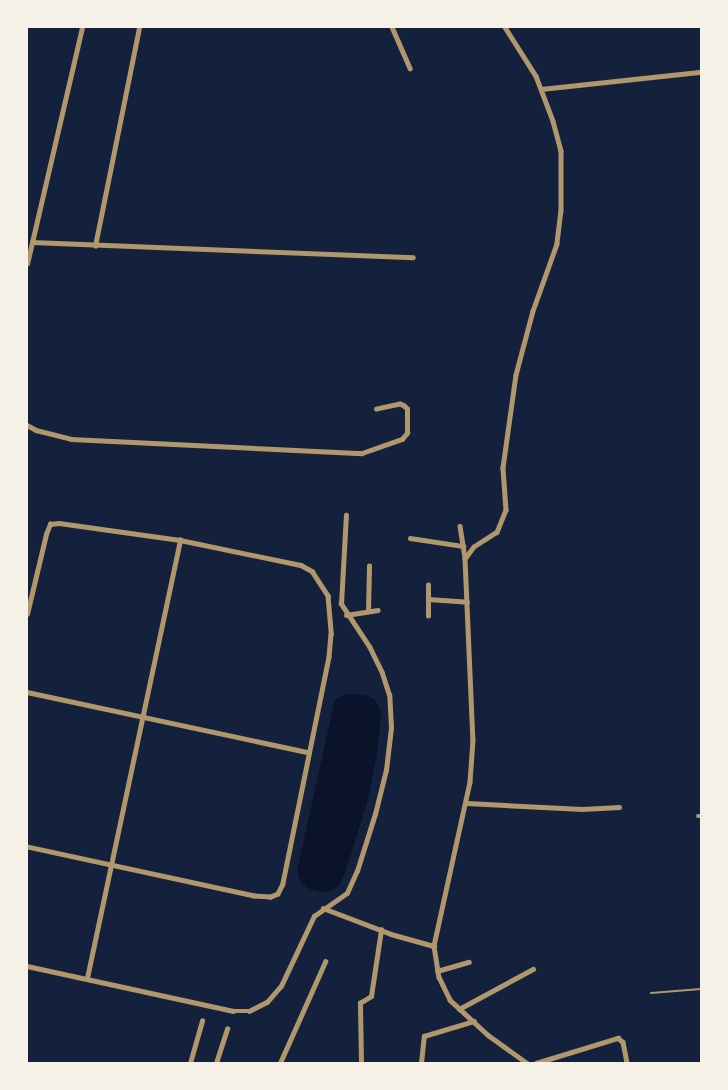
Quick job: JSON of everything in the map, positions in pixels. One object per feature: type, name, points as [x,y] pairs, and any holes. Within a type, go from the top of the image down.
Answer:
[{"type":"street","points":[[27,264],[82,27]]},
{"type":"street","points":[[95,246],[102,202],[120,129],[140,27]]},
{"type":"street","points":[[392,27],[410,68]]},
{"type":"street","points":[[465,559],[474,547],[497,532],[506,510],[503,468],[516,375],[533,311],[558,244],[563,184],[561,151],[541,89],[505,27]]},
{"type":"street","points":[[541,89],[701,72]]},
{"type":"street","points":[[32,242],[413,257]]},
{"type":"street","points":[[27,425],[36,430],[71,439],[362,453],[402,439],[407,433],[407,410],[404,406],[400,404],[376,409]]},
{"type":"street","points":[[27,966],[233,1011],[249,1011],[267,1002],[281,986],[314,916],[322,908],[337,902],[347,893],[357,871],[383,781],[391,728],[389,695],[382,673],[370,648],[340,604],[346,515]]},
{"type":"street","points":[[27,614],[50,524],[58,523],[180,540],[301,565],[312,572],[322,584],[331,612],[330,645],[283,884],[278,894],[271,897],[254,896],[27,847]]},
{"type":"street","points":[[460,526],[465,559],[473,740],[467,803],[434,946],[437,971],[444,991],[459,1009],[527,1063]]},
{"type":"street","points":[[410,538],[463,546]]},
{"type":"street","points":[[87,978],[180,540]]},
{"type":"street","points":[[368,611],[369,566]]},
{"type":"street","points":[[428,585],[428,616]]},
{"type":"street","points":[[428,599],[467,602]]},
{"type":"street","points":[[346,615],[378,609]]},
{"type":"street","points":[[27,692],[308,752]]},
{"type":"street","points":[[467,803],[582,809],[619,807]]},
{"type":"street","points":[[322,908],[381,930],[434,946]]},
{"type":"street","points":[[361,1063],[360,1003],[362,1000],[370,999],[381,930]]},
{"type":"street","points":[[280,1063],[325,962]]},
{"type":"street","points":[[437,971],[469,962]]},
{"type":"street","points":[[459,1009],[533,969]]},
{"type":"street","points":[[190,1063],[202,1021]]},
{"type":"street","points":[[421,1063],[424,1036],[474,1021]]},
{"type":"street","points":[[216,1063],[227,1029]]},
{"type":"street","points":[[536,1063],[618,1038],[623,1042],[627,1063]]},
{"type":"lane","points":[[651,993],[701,989]]},
{"type":"water","points":[[346,694],[365,695],[374,699],[379,706],[381,715],[377,755],[367,803],[344,876],[338,886],[330,892],[317,891],[307,888],[300,881],[297,871],[335,699]]}]
